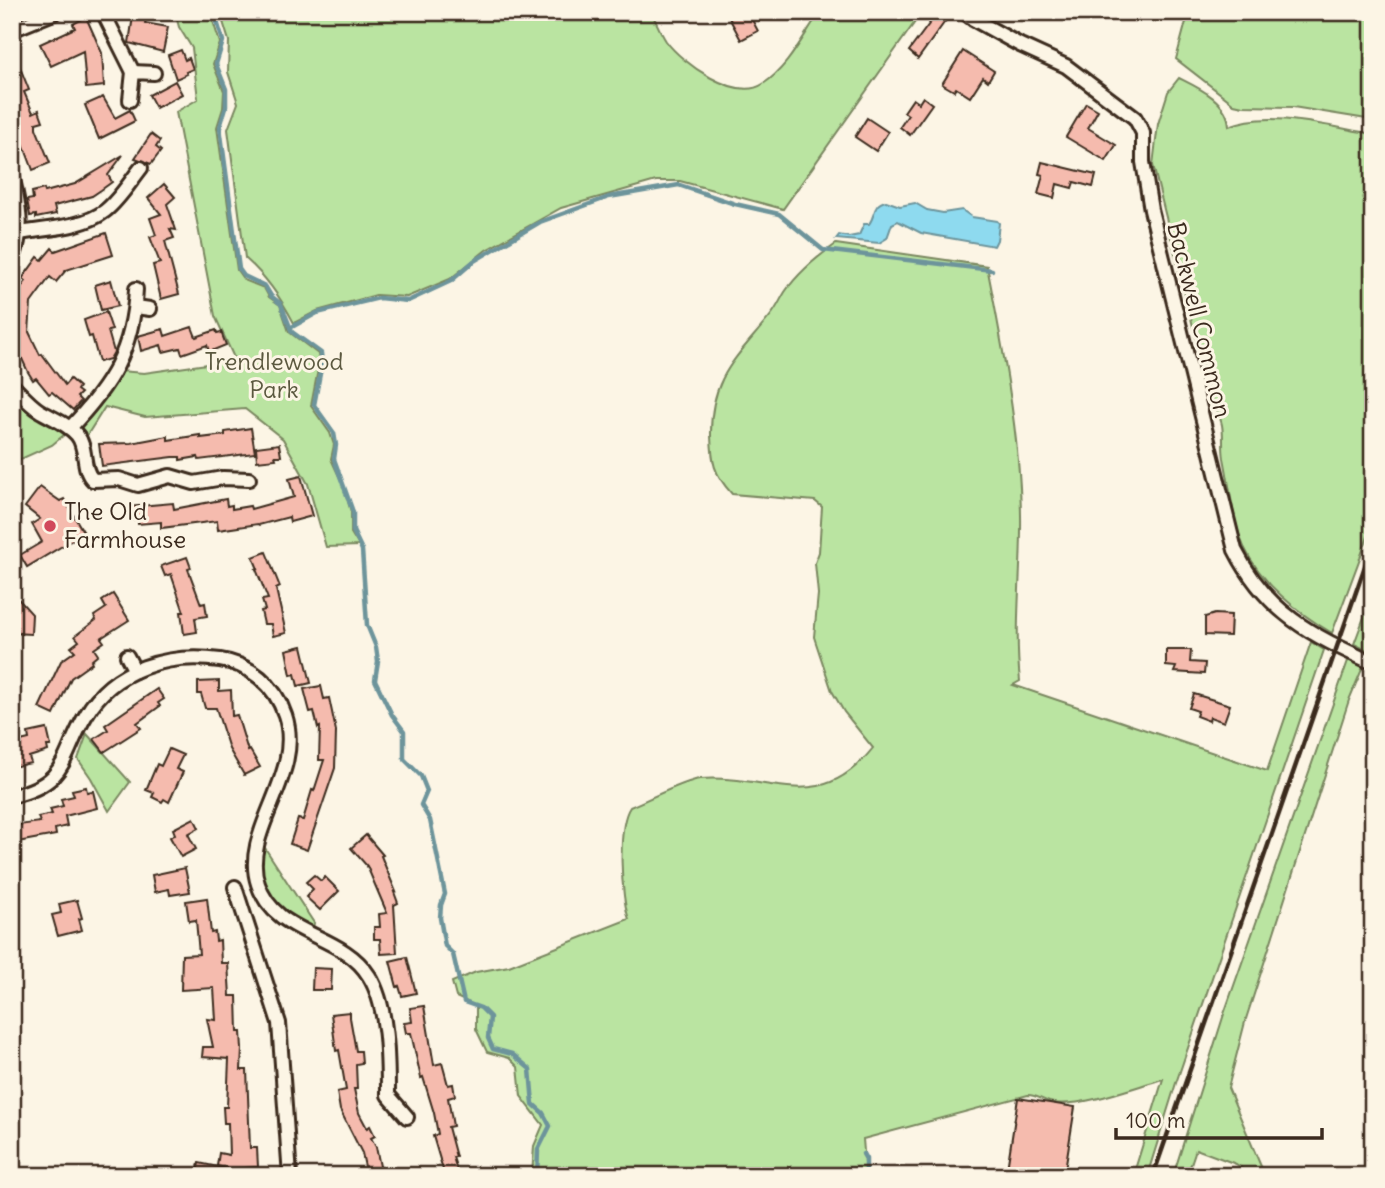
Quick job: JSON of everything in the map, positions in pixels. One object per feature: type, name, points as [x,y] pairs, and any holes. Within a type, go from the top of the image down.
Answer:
[{"type":"street","points":[[12,30],[56,12]]},
{"type":"street","points":[[103,12],[133,72],[130,100]]},
{"type":"street","name":"Backwell Common","points":[[964,12],[1020,45],[1066,66],[1135,118],[1143,133],[1143,162],[1151,210],[1235,550],[1248,575],[1265,597],[1323,640],[1373,663]]},
{"type":"street","points":[[133,72],[154,73]]},
{"type":"street","points":[[20,233],[86,221],[97,216],[109,207],[141,168]]},
{"type":"street","points":[[12,175],[19,206],[20,233],[12,260]]},
{"type":"street","points":[[70,428],[118,368],[129,339],[136,289]]},
{"type":"street","points":[[135,307],[150,309]]},
{"type":"street","points":[[12,385],[38,409],[70,428],[82,444],[87,472],[93,480],[116,479],[136,485],[170,476],[194,483],[223,478],[249,478]]},
{"type":"street","points":[[127,656],[135,671]]},
{"type":"street","points":[[12,796],[36,790],[50,779],[65,761],[93,704],[109,685],[135,671],[168,660],[200,659],[234,662],[256,674],[277,697],[288,724],[289,748],[257,850],[254,867],[257,881],[270,908],[299,928],[347,954],[369,975],[379,1000],[388,1068],[388,1095],[407,1117]]},
{"type":"street","points":[[235,887],[279,1023],[290,1176]]},
{"type":"green space","name":"Trendlewood Park","points":[[175,12],[210,12],[220,43],[213,64],[224,91],[223,108],[217,127],[237,270],[244,280],[264,288],[269,297],[280,305],[289,332],[318,354],[319,364],[311,406],[330,433],[334,445],[331,459],[351,512],[351,533],[359,546],[326,547],[308,484],[283,439],[245,409],[145,417],[105,407],[86,437],[74,427],[120,371],[144,373],[235,360],[215,316],[176,112],[198,99],[192,48],[179,27]]},
{"type":"green space","points":[[220,12],[651,12],[666,41],[684,60],[710,78],[739,88],[752,88],[763,84],[780,69],[820,12],[922,12],[783,209],[680,181],[656,181],[561,208],[486,250],[450,279],[407,297],[376,295],[317,311],[294,323],[273,288],[245,258],[228,129],[238,103],[228,72],[229,41]]},
{"type":"green space","points":[[1187,12],[1373,12],[1373,120],[1293,107],[1234,104],[1176,59]]},
{"type":"green space","points":[[1179,78],[1218,102],[1224,109],[1229,126],[1245,121],[1281,119],[1373,134],[1373,523],[1332,633],[1294,607],[1270,585],[1251,560],[1237,526],[1224,458],[1222,425],[1210,395],[1153,165],[1158,124],[1168,92]]},
{"type":"green space","points":[[836,244],[987,266],[1009,390],[1020,485],[1020,681],[1013,685],[1267,771],[1311,642],[1324,650],[1176,1083],[1147,1176],[1133,1176],[1163,1079],[1079,1102],[1054,1103],[1028,1095],[863,1139],[866,1176],[532,1176],[534,1146],[543,1125],[521,1096],[518,1067],[509,1058],[487,1052],[476,1029],[476,1006],[456,997],[452,982],[476,972],[509,966],[629,919],[624,895],[622,845],[623,830],[630,807],[700,779],[726,779],[793,788],[813,787],[833,781],[853,769],[873,748],[844,712],[832,691],[814,637],[818,594],[815,563],[819,552],[822,507],[815,501],[732,494],[717,473],[711,445],[715,398],[728,369],[796,278]]},
{"type":"green space","points":[[12,393],[22,406],[65,434],[52,445],[12,463]]},
{"type":"green space","points":[[1373,593],[1373,653],[1354,644]]},
{"type":"green space","points":[[1349,658],[1363,667],[1349,700],[1245,1022],[1228,1088],[1265,1176],[1252,1176],[1236,1164],[1196,1149],[1187,1176],[1173,1176],[1224,1014]]},
{"type":"green space","points":[[87,734],[130,782],[109,811],[78,759]]},
{"type":"green space","points":[[265,848],[314,923],[313,928],[291,916],[272,897],[262,873],[261,861]]},
{"type":"water","points":[[886,201],[900,206],[915,203],[927,210],[943,213],[962,210],[972,217],[997,221],[997,240],[994,246],[921,233],[898,221],[892,224],[887,238],[879,243],[836,239],[839,235],[859,235],[864,224],[871,221],[876,207]]},
{"type":"building","points":[[726,12],[748,12],[758,31],[741,40]]},
{"type":"building","points":[[938,12],[949,16],[918,59],[909,51]]},
{"type":"building","points":[[133,16],[146,19],[145,23],[168,27],[163,52],[129,43]]},
{"type":"building","points":[[86,17],[102,53],[104,86],[86,88],[83,51],[51,66],[40,44],[75,28],[73,24]]},
{"type":"building","points":[[13,50],[29,90],[24,92],[33,113],[39,110],[43,121],[36,123],[36,128],[50,163],[33,170],[12,114]]},
{"type":"building","points":[[181,50],[185,60],[189,58],[193,69],[176,79],[168,55]]},
{"type":"building","points":[[963,51],[994,71],[988,81],[983,77],[970,97],[956,88],[954,91],[942,84]]},
{"type":"building","points":[[175,81],[182,94],[156,108],[149,95]]},
{"type":"building","points":[[103,97],[115,118],[130,110],[135,121],[99,139],[85,105]]},
{"type":"building","points":[[923,97],[932,104],[910,135],[900,127],[908,115],[904,112],[913,99],[919,103]]},
{"type":"building","points":[[1086,103],[1098,110],[1088,128],[1116,145],[1106,161],[1066,137]]},
{"type":"building","points":[[867,118],[888,132],[876,151],[855,137]]},
{"type":"building","points":[[151,134],[160,141],[156,147],[161,151],[151,164],[135,158]]},
{"type":"building","points":[[123,155],[108,175],[112,182],[92,196],[54,206],[56,214],[36,218],[36,215],[30,216],[27,200],[33,199],[32,192],[44,189],[45,192],[75,184]]},
{"type":"building","points":[[1042,162],[1096,175],[1093,187],[1074,182],[1072,188],[1057,184],[1054,198],[1038,194],[1043,175],[1039,174]]},
{"type":"building","points":[[164,184],[175,197],[167,204],[176,230],[170,229],[174,238],[165,241],[179,294],[161,299],[153,265],[160,263],[150,237],[156,235],[150,218],[161,214],[148,198]]},
{"type":"building","points":[[106,233],[113,255],[66,270],[56,282],[50,277],[31,303],[29,332],[40,355],[42,354],[65,385],[70,379],[79,387],[77,390],[81,393],[77,397],[81,401],[73,410],[52,392],[49,394],[28,372],[12,337],[12,299],[26,281],[22,279],[38,257],[42,260],[52,248],[55,251]]},
{"type":"building","points":[[111,280],[118,306],[101,310],[95,285]]},
{"type":"building","points":[[106,312],[112,330],[108,331],[114,352],[110,359],[99,362],[92,336],[89,337],[84,320]]},
{"type":"building","points":[[192,327],[196,337],[216,330],[217,333],[221,332],[226,345],[209,352],[207,345],[182,354],[180,348],[163,352],[161,345],[141,351],[138,336],[163,329],[165,336]]},
{"type":"building","points":[[251,428],[255,453],[199,460],[198,457],[180,460],[180,457],[173,457],[102,466],[99,444],[131,443],[168,436],[168,440],[200,435],[200,438]]},
{"type":"building","points":[[279,444],[281,456],[257,461],[256,447]]},
{"type":"building","points":[[301,476],[312,516],[290,522],[289,517],[259,525],[218,530],[217,521],[161,528],[161,522],[138,524],[138,520],[129,520],[128,507],[173,503],[174,509],[226,499],[227,506],[232,505],[232,509],[250,506],[251,509],[294,497],[289,479]]},
{"type":"building","name":"The Old Farmhouse","points":[[40,487],[60,501],[64,499],[84,533],[27,567],[20,555],[42,542],[32,524],[40,519],[25,507]]},
{"type":"building","points":[[266,552],[280,587],[276,589],[286,633],[273,636],[271,624],[264,624],[261,611],[265,610],[262,600],[268,599],[253,557]]},
{"type":"building","points":[[187,557],[191,568],[188,569],[201,604],[205,603],[207,616],[195,618],[197,632],[184,634],[181,612],[184,612],[171,574],[165,576],[161,566]]},
{"type":"building","points":[[12,592],[32,614],[31,634],[12,633]]},
{"type":"building","points":[[113,594],[129,620],[101,638],[104,642],[94,649],[98,655],[92,663],[71,678],[54,715],[39,708],[61,661],[75,651],[71,647],[79,641],[75,636],[96,620],[94,616],[106,608],[102,601]]},
{"type":"building","points":[[1215,614],[1231,615],[1230,636],[1205,635],[1205,617]]},
{"type":"building","points":[[302,646],[311,683],[298,686],[295,674],[291,675],[286,650]]},
{"type":"building","points":[[1166,650],[1191,650],[1190,662],[1205,663],[1204,674],[1174,672],[1176,667],[1166,666]]},
{"type":"building","points":[[219,681],[219,691],[231,690],[232,716],[237,715],[248,751],[250,750],[260,767],[244,775],[229,749],[216,708],[205,708],[201,694],[198,694],[198,682]]},
{"type":"building","points":[[321,686],[324,699],[329,698],[336,731],[335,768],[307,850],[290,844],[298,819],[303,820],[324,760],[319,760],[320,727],[318,728],[314,711],[310,712],[304,689]]},
{"type":"building","points":[[157,689],[164,699],[158,703],[160,706],[137,723],[141,728],[104,752],[94,739],[108,730],[105,725]]},
{"type":"building","points":[[1194,694],[1230,705],[1224,722],[1210,717],[1209,721],[1196,716],[1198,711],[1189,708]]},
{"type":"building","points":[[47,729],[51,746],[47,746],[48,751],[29,757],[31,763],[12,767],[12,743],[29,739],[28,733]]},
{"type":"building","points":[[169,749],[183,755],[176,769],[183,772],[169,802],[164,799],[162,802],[152,797],[154,793],[146,790],[157,764],[161,766]]},
{"type":"building","points":[[86,787],[87,792],[93,791],[97,808],[65,816],[67,826],[55,829],[56,835],[12,843],[12,826],[40,822],[38,817],[52,814],[50,809],[63,806],[61,799],[74,796],[72,790]]},
{"type":"building","points":[[194,818],[199,828],[188,834],[196,849],[181,857],[170,837],[175,834],[173,829]]},
{"type":"building","points":[[366,835],[383,855],[381,856],[396,892],[398,903],[394,905],[397,953],[381,954],[380,939],[374,939],[374,927],[380,927],[379,914],[387,913],[367,866],[351,848]]},
{"type":"building","points":[[185,868],[190,892],[170,895],[169,889],[155,892],[152,875]]},
{"type":"building","points":[[314,875],[321,881],[325,877],[339,891],[320,910],[306,897],[313,889],[306,882]]},
{"type":"building","points":[[207,898],[211,933],[215,932],[216,941],[220,940],[221,963],[228,963],[230,996],[237,996],[238,1032],[241,1032],[242,1049],[241,1070],[247,1070],[250,1148],[257,1148],[258,1167],[230,1169],[217,1166],[219,1153],[229,1155],[228,1123],[224,1123],[223,1107],[227,1107],[229,1059],[202,1057],[203,1047],[213,1047],[207,1019],[216,1020],[214,988],[181,990],[182,955],[199,954],[196,920],[189,921],[186,901]]},
{"type":"building","points":[[77,900],[82,930],[58,936],[52,915],[61,913],[59,904]]},
{"type":"building","points":[[407,957],[416,993],[402,996],[390,961]]},
{"type":"building","points":[[313,968],[332,969],[331,990],[312,990]]},
{"type":"building","points":[[424,1006],[434,1065],[442,1063],[448,1085],[453,1084],[455,1096],[448,1098],[453,1126],[448,1127],[457,1170],[444,1173],[433,1136],[438,1134],[434,1113],[423,1077],[421,1078],[411,1033],[406,1033],[404,1023],[412,1022],[410,1008]]},
{"type":"building","points":[[349,1012],[356,1051],[361,1051],[362,1063],[356,1064],[357,1089],[354,1089],[359,1113],[375,1136],[371,1138],[376,1147],[382,1176],[367,1176],[362,1153],[340,1110],[337,1092],[346,1090],[339,1050],[336,1051],[331,1014]]},
{"type":"building","points":[[1018,1098],[1075,1107],[1064,1176],[1006,1176]]},
{"type":"building","points":[[199,1163],[237,1171],[236,1176],[197,1174]]},
{"type":"waterway","points":[[214,12],[223,41],[216,64],[226,89],[226,107],[220,127],[239,269],[244,276],[265,286],[271,296],[281,304],[292,332],[321,353],[322,363],[314,405],[334,433],[334,459],[353,512],[353,531],[362,550],[367,625],[376,647],[378,661],[375,680],[392,715],[404,731],[404,759],[421,776],[427,791],[421,805],[430,820],[445,894],[440,918],[445,946],[453,954],[464,1002],[481,1008],[490,1017],[488,1038],[493,1049],[512,1054],[530,1069],[533,1104],[543,1113],[550,1126],[538,1150],[537,1176]]},
{"type":"waterway","points":[[290,328],[317,313],[379,298],[408,301],[451,281],[474,261],[540,222],[609,197],[679,185],[735,204],[779,214],[823,250],[992,270]]},
{"type":"waterway","points":[[863,1154],[866,1159],[866,1176]]},
{"type":"railway","points":[[1153,1176],[1373,543]]},
{"type":"place","name":"The Old Farmhouse","points":[[50,526]]}]
